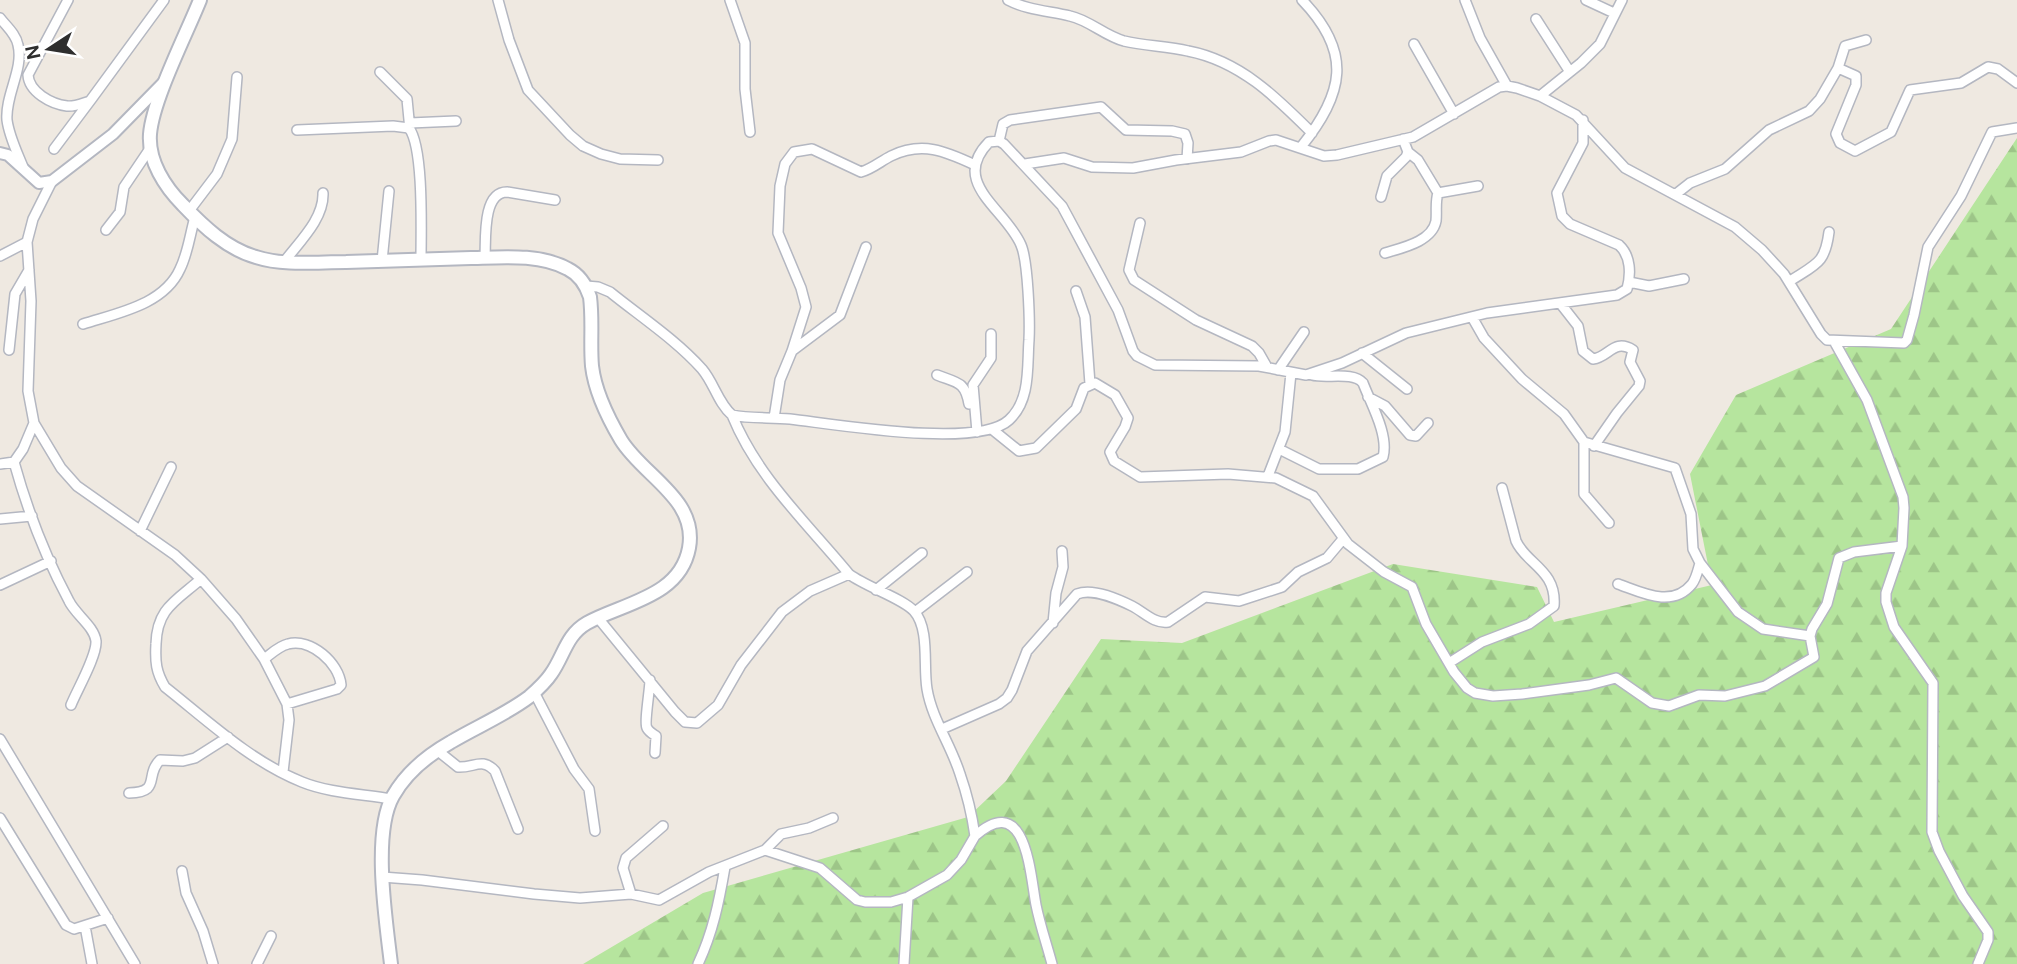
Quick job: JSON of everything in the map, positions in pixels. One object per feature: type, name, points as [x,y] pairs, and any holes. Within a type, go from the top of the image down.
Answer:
[{"type":"main road","points":[[200,0],[166,80],[152,121],[151,147],[166,185],[192,214],[239,251],[254,257],[284,262],[485,257],[521,258],[568,269],[586,286],[592,313],[593,369],[602,400],[629,452],[679,503],[689,531],[690,546],[686,558],[667,585],[639,602],[598,618],[577,630],[568,641],[552,673],[534,692],[438,751],[402,782],[391,799],[385,827],[382,877],[391,964]]},
{"type":"street","points":[[68,0],[28,75],[29,83],[36,92],[68,106],[90,101]]},
{"type":"street","points":[[54,149],[164,0]]},
{"type":"street","points":[[498,0],[509,40],[528,90],[570,135],[583,146],[601,154],[620,159],[658,160]]},
{"type":"street","points":[[730,0],[745,43],[745,89],[750,132]]},
{"type":"street","points":[[1007,0],[1028,8],[1072,16],[1126,41],[1215,58],[1248,76],[1275,96],[1312,133]]},
{"type":"street","points":[[1301,147],[1334,93],[1338,67],[1324,25],[1302,0]]},
{"type":"street","points":[[1465,0],[1480,37],[1507,86]]},
{"type":"street","points":[[1586,0],[1614,13]]},
{"type":"street","points":[[1540,96],[1600,44],[1622,0]]},
{"type":"street","points":[[0,18],[19,45],[7,122],[24,170]]},
{"type":"street","points":[[1536,19],[1570,72]]},
{"type":"street","points":[[1676,194],[1690,183],[1725,169],[1769,130],[1809,111],[1820,99],[1838,68],[1845,46],[1866,40]]},
{"type":"street","points":[[1414,44],[1454,114]]},
{"type":"street","points":[[1838,68],[1856,76],[1856,85],[1836,134],[1840,143],[1856,151],[1891,132],[1908,94],[1914,88],[1956,85],[1992,66],[2017,83]]},
{"type":"street","points":[[380,72],[407,99],[410,126],[415,141],[421,200],[421,260]]},
{"type":"street","points":[[83,324],[137,306],[164,292],[175,280],[181,268],[192,214],[217,174],[232,139],[237,77]]},
{"type":"street","points":[[166,80],[113,134],[52,181],[33,219],[27,242],[32,301],[28,391],[34,423],[61,468],[77,486],[176,555],[236,618],[264,659],[287,704],[289,720],[283,772]]},
{"type":"street","points":[[1025,164],[1064,158],[1092,167],[1122,169],[1241,152],[1269,141],[1285,141],[1330,156],[1422,133],[1490,92],[1507,86],[1540,96],[1583,120],[1619,164],[1735,227],[1762,250],[1790,281],[1827,340],[1899,343],[1907,340],[1928,247],[1961,197],[1992,132],[2017,128]]},
{"type":"street","points":[[999,141],[1003,124],[1010,120],[1101,107],[1126,130],[1172,131],[1185,135],[1188,143],[1187,159]]},
{"type":"street","points":[[732,415],[926,434],[993,430],[1010,419],[1027,385],[1030,322],[1022,246],[979,188],[975,165],[989,142],[999,141],[1025,164],[1055,198],[1069,218],[1118,310],[1129,344],[1137,356],[1155,365],[1267,367],[1300,376],[1342,363],[1406,333],[1472,317],[1617,295],[1627,289],[1629,282],[1624,250],[1619,245],[1570,224],[1562,216],[1557,193],[1583,143],[1583,120]]},
{"type":"street","points":[[297,131],[410,126],[456,121]]},
{"type":"street","points":[[1385,254],[1419,242],[1436,221],[1438,193],[1418,160],[1408,152],[1403,139]]},
{"type":"street","points":[[106,230],[120,212],[124,187],[151,147]]},
{"type":"street","points":[[774,418],[780,380],[806,307],[778,233],[780,186],[785,164],[790,156],[799,150],[811,149],[861,172],[897,153],[921,147],[947,152],[975,165]]},
{"type":"street","points":[[1381,197],[1387,176],[1408,152]]},
{"type":"street","points":[[0,153],[8,155],[39,183],[52,181]]},
{"type":"street","points":[[1438,193],[1478,187]]},
{"type":"street","points":[[382,261],[389,191]]},
{"type":"street","points":[[485,257],[488,211],[495,197],[501,192],[555,200]]},
{"type":"street","points":[[284,262],[320,213],[323,193]]},
{"type":"street","points":[[1140,223],[1129,270],[1133,280],[1196,320],[1252,346],[1267,367]]},
{"type":"street","points":[[1790,281],[1820,261],[1827,251],[1829,232]]},
{"type":"street","points":[[0,256],[27,242]]},
{"type":"street","points":[[792,351],[840,315],[866,247]]},
{"type":"street","points":[[9,350],[15,294],[29,270]]},
{"type":"street","points":[[1629,282],[1649,286],[1684,279]]},
{"type":"street","points":[[586,286],[610,292],[702,368],[779,492],[849,574],[906,604],[915,612],[923,638],[931,708],[960,774],[975,836]]},
{"type":"street","points":[[1076,291],[1085,317],[1090,384]]},
{"type":"street","points":[[1560,303],[1578,326],[1583,351],[1593,359],[1598,359],[1615,347],[1629,347],[1633,350],[1630,362],[1640,381],[1639,386],[1594,446]]},
{"type":"street","points":[[1472,317],[1484,338],[1521,379],[1564,415],[1584,442],[1675,468],[1691,514],[1692,543],[1700,563],[1738,612],[1749,621],[1770,631],[1810,636]]},
{"type":"street","points":[[1278,370],[1304,332]]},
{"type":"street","points":[[977,432],[973,385],[991,358],[991,334]]},
{"type":"street","points":[[1834,341],[1867,400],[1902,497],[1902,546],[1889,583],[1886,602],[1894,627],[1933,683],[1932,832],[1963,896],[1988,932],[1988,940],[1979,964]]},
{"type":"street","points":[[1362,354],[1407,388]]},
{"type":"street","points":[[1268,476],[1285,432],[1291,373]]},
{"type":"street","points":[[1279,449],[1319,469],[1358,469],[1380,460],[1384,448],[1359,378],[1320,377],[1309,374]]},
{"type":"street","points":[[937,375],[962,385],[975,411]]},
{"type":"street","points":[[993,430],[1019,451],[1036,448],[1076,409],[1084,388],[1090,384],[1100,384],[1111,391],[1127,414],[1128,422],[1110,452],[1111,457],[1140,477],[1219,474],[1268,476],[1312,496],[1333,521],[1343,539],[1384,572],[1412,587],[1426,624],[1449,663],[1467,688],[1482,696],[1589,685],[1616,678],[1653,703],[1676,706],[1699,695],[1725,696],[1773,683],[1814,657],[1810,636],[1827,604],[1839,558],[1854,551],[1902,546]]},
{"type":"street","points":[[1368,397],[1385,406],[1410,435],[1416,436],[1428,423]]},
{"type":"street","points":[[0,464],[14,462],[34,423]]},
{"type":"street","points":[[1584,442],[1584,494],[1609,523]]},
{"type":"street","points":[[14,462],[32,516],[71,605],[92,631],[96,641],[71,705]]},
{"type":"street","points":[[140,530],[171,467]]},
{"type":"street","points":[[1449,663],[1482,642],[1529,624],[1554,606],[1554,597],[1543,570],[1518,547],[1502,488]]},
{"type":"street","points":[[0,519],[32,516]]},
{"type":"street","points":[[942,729],[1007,698],[1027,651],[1077,594],[1088,592],[1129,604],[1157,622],[1168,622],[1205,597],[1239,601],[1282,587],[1298,572],[1328,558],[1343,539]]},
{"type":"street","points":[[1053,623],[1056,593],[1063,567],[1062,551]]},
{"type":"street","points":[[876,590],[922,553]]},
{"type":"street","points":[[0,585],[51,561]]},
{"type":"street","points":[[1618,584],[1664,599],[1691,586],[1700,563]]},
{"type":"street","points":[[915,612],[967,572]]},
{"type":"street","points":[[598,618],[685,722],[697,723],[718,705],[741,665],[782,612],[810,591],[849,574]]},
{"type":"street","points":[[201,579],[161,615],[157,626],[157,674],[166,687],[228,737],[283,772],[318,787],[391,799]]},
{"type":"street","points":[[264,659],[287,644],[300,645],[327,657],[340,679],[341,685],[337,689],[287,704]]},
{"type":"street","points":[[650,680],[646,723],[648,730],[656,736],[654,753]]},
{"type":"street","points":[[534,692],[574,769],[589,789],[595,831]]},
{"type":"street","points":[[129,793],[145,792],[149,789],[160,760],[183,761],[195,758],[228,737]]},
{"type":"street","points":[[0,739],[135,964]]},
{"type":"street","points":[[438,751],[458,767],[483,762],[489,764],[495,771],[518,829]]},
{"type":"street","points":[[0,818],[66,925],[74,929],[108,918]]},
{"type":"street","points":[[765,850],[773,839],[781,834],[809,828],[833,818]]},
{"type":"street","points":[[382,877],[580,898],[631,894],[653,900],[665,899],[696,879],[765,850],[820,868],[857,900],[891,902],[908,897],[947,875],[961,860],[975,836],[990,823],[1004,822],[1014,828],[1026,847],[1037,908],[1052,964]]},
{"type":"street","points":[[631,894],[623,869],[625,858],[663,826]]},
{"type":"street","points":[[698,964],[718,909],[725,867]]},
{"type":"street","points":[[183,871],[186,893],[203,931],[213,964]]},
{"type":"street","points":[[904,964],[908,897]]},
{"type":"street","points":[[85,926],[92,964]]},
{"type":"street","points":[[257,964],[271,936]]},
{"type":"green space","points":[[2017,138],[2017,964],[583,964],[703,893],[968,817],[1006,781],[1101,639],[1182,643],[1393,564],[1537,587],[1554,622],[1712,585],[1690,474],[1736,395],[1891,329]]}]
